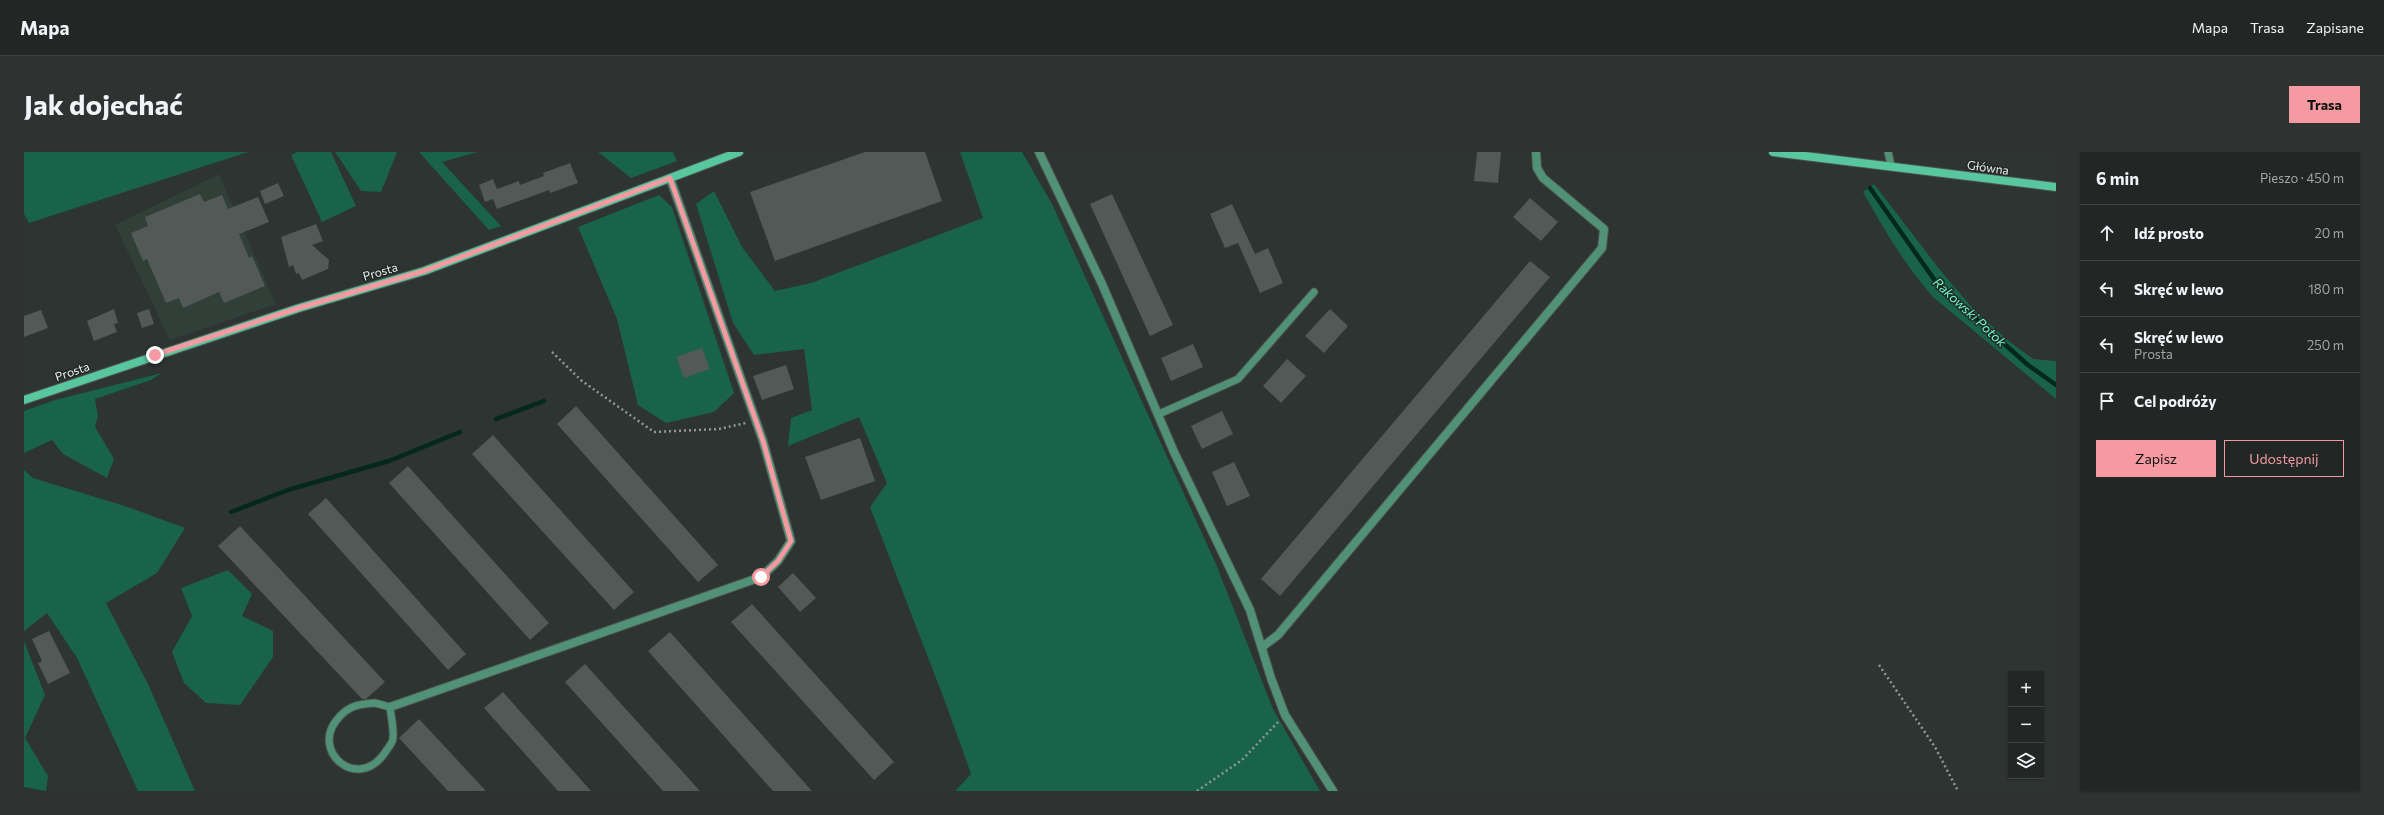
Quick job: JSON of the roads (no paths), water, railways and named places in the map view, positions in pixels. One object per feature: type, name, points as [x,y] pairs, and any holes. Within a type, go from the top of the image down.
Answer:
[{"type":"street","name":"Prosta","points":[[24,400],[299,308],[424,271],[739,152]]},
{"type":"street","points":[[1039,152],[1102,284],[1177,458],[1250,610],[1271,678],[1285,714],[1333,791]]},
{"type":"street","points":[[1262,647],[1278,635],[1602,248],[1604,229],[1543,178],[1537,168],[1536,152]]},
{"type":"street","name":"Główna","points":[[1774,152],[1891,165],[2056,187]]},
{"type":"street","points":[[390,707],[761,577],[778,561],[791,541],[756,420],[670,178]]},
{"type":"lane","points":[[1888,152],[1891,165]]},
{"type":"lane","points":[[1159,414],[1238,379],[1314,292]]},
{"type":"lane","points":[[375,703],[390,707],[393,739],[376,766],[362,771],[352,771],[340,764],[332,754],[329,740],[332,726],[341,714],[354,705],[375,703]]},
{"type":"waterway","name":"Rakowski Potok","points":[[1870,188],[1938,285],[2028,365],[2056,385]]},
{"type":"waterway","points":[[496,419],[544,401]]},
{"type":"waterway","points":[[231,512],[288,490],[389,461],[460,432]]}]
